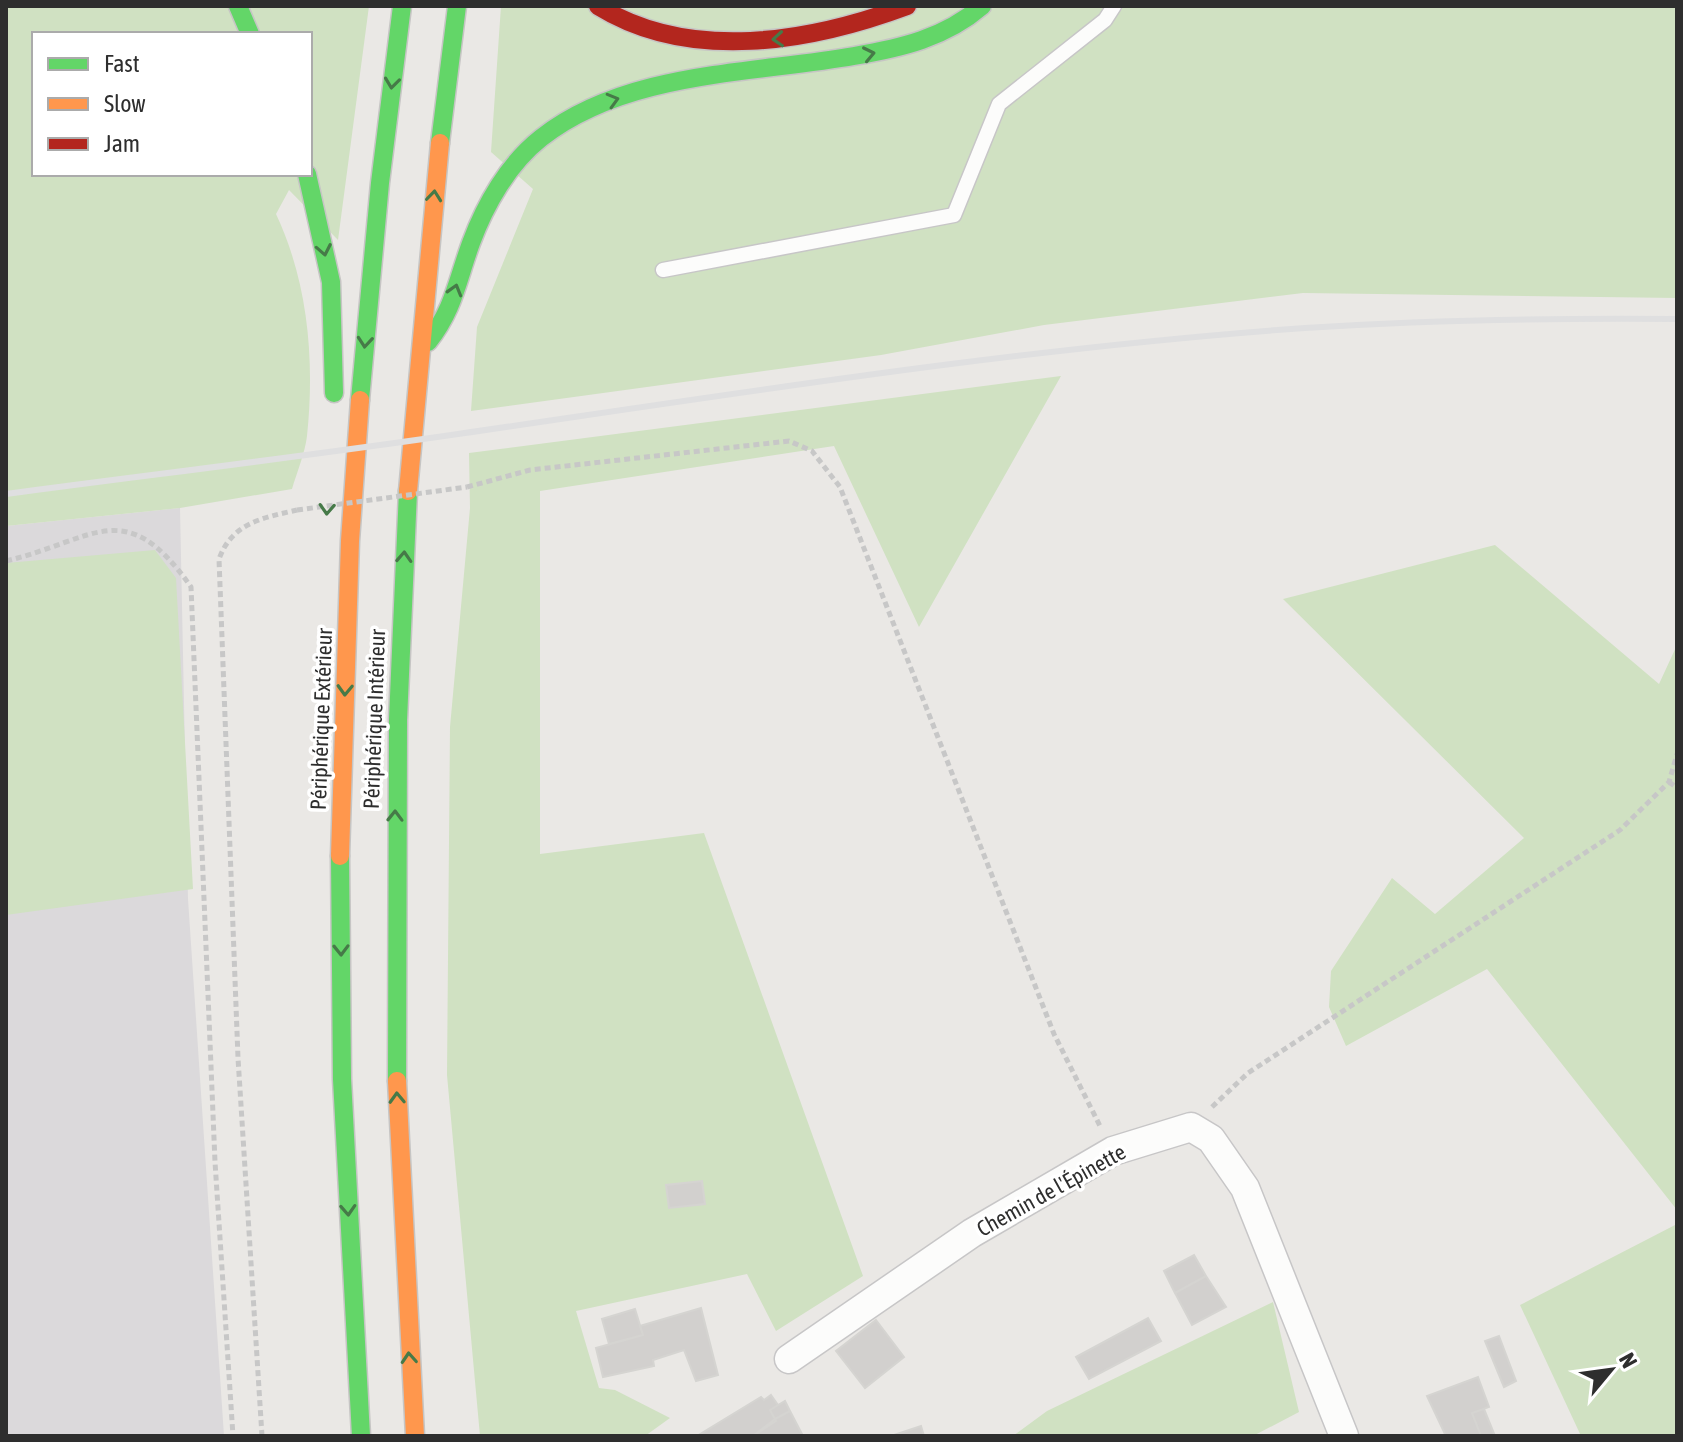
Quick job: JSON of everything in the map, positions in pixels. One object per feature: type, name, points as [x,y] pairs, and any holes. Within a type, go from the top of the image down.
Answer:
[{"type":"highway","points":[[238,6],[249,32]]},
{"type":"highway","name":"Périphérique Extérieur","points":[[361,1436],[346,1167],[340,904],[349,612],[362,369],[402,6]]},
{"type":"highway","name":"Périphérique Intérieur","points":[[415,1436],[404,1288],[393,894],[402,580],[418,357],[442,106],[457,6]]},
{"type":"highway","points":[[598,6],[640,29],[676,40],[783,39],[879,18],[907,6]]},
{"type":"highway","points":[[418,357],[450,312],[470,244],[488,203],[514,165],[541,138],[573,116],[608,100],[694,82],[824,63],[920,43],[950,30],[982,6]]},
{"type":"highway","points":[[307,176],[331,282],[333,411]]},
{"type":"highway","points":[[330,573],[349,612]]},
{"type":"street","name":"Chemin de l'Épinette","points":[[789,1359],[972,1233],[1113,1151],[1191,1127]]},
{"type":"street","points":[[1191,1127],[1211,1139],[1245,1188],[1344,1436]]},
{"type":"lane","points":[[850,25],[864,6]]},
{"type":"lane","points":[[663,270],[954,215],[999,104],[1105,20],[1114,6]]},
{"type":"path","points":[[262,1436],[238,1058],[219,559],[225,542],[241,527],[297,510],[467,487],[530,470],[789,441],[812,451],[840,487],[1054,1034],[1113,1151]]},
{"type":"path","points":[[6,561],[47,550],[80,535],[117,528],[144,537],[162,550],[191,587],[215,1162],[233,1436]]},
{"type":"path","points":[[1191,1127],[1248,1073],[1620,830],[1669,782],[1677,754]]},
{"type":"path","points":[[1669,782],[1677,788]]},
{"type":"shaded area","points":[[180,508],[188,899],[224,1436],[6,1436],[6,526]]},
{"type":"green space","points":[[6,6],[369,6],[338,240],[289,190],[276,214],[287,240],[302,294],[309,350],[307,436],[292,489],[180,508],[6,526]]},
{"type":"green space","points":[[501,6],[1677,6],[1677,298],[1303,293],[1044,325],[881,355],[471,411],[477,327],[533,189],[491,152]]},
{"type":"green space","points":[[1061,376],[919,627],[834,446],[540,491],[540,854],[704,833],[863,1276],[776,1331],[747,1274],[576,1311],[599,1388],[615,1390],[670,1418],[645,1436],[480,1436],[447,1075],[450,727],[470,508],[469,453]]},
{"type":"green space","points":[[1495,545],[1659,684],[1677,645],[1677,1210],[1487,969],[1346,1046],[1329,1007],[1331,971],[1392,878],[1435,914],[1524,838],[1283,599]]},
{"type":"green space","points":[[155,550],[176,578],[193,889],[6,915],[6,563]]},
{"type":"green space","points":[[1677,1224],[1677,1436],[1581,1436],[1520,1305]]},
{"type":"green space","points":[[1273,1302],[1299,1412],[1253,1436],[1013,1436],[1047,1411]]},
{"type":"building","points":[[702,1181],[705,1204],[669,1208],[666,1185]]},
{"type":"building","points":[[1194,1255],[1206,1276],[1175,1293],[1164,1271]]},
{"type":"building","points":[[1206,1276],[1226,1307],[1192,1325],[1175,1293]]},
{"type":"building","points":[[701,1308],[718,1375],[696,1381],[684,1350],[653,1360],[654,1366],[603,1377],[596,1348],[643,1335],[640,1326]]},
{"type":"building","points":[[635,1309],[643,1335],[609,1344],[602,1319]]},
{"type":"building","points":[[1148,1318],[1161,1341],[1089,1379],[1076,1357]]},
{"type":"building","points":[[876,1320],[904,1357],[865,1388],[836,1351]]},
{"type":"building","points":[[1499,1336],[1516,1381],[1504,1387],[1485,1341]]},
{"type":"building","points":[[1478,1377],[1489,1407],[1472,1413],[1481,1436],[1442,1436],[1445,1434],[1427,1396]]},
{"type":"building","points":[[771,1395],[778,1405],[770,1410],[776,1421],[753,1436],[697,1436],[761,1397],[764,1400]]},
{"type":"building","points":[[785,1401],[790,1411],[775,1419],[770,1410]]},
{"type":"building","points":[[1484,1409],[1495,1436],[1481,1436],[1472,1413]]},
{"type":"building","points":[[790,1411],[803,1436],[753,1436],[775,1419]]},
{"type":"building","points":[[921,1426],[924,1436],[891,1436]]},
{"type":"railway","points":[[6,494],[402,442],[881,373],[1093,347],[1352,325],[1491,320],[1677,319]]},
{"type":"traffic: fast","points":[[238,6],[249,32]]},
{"type":"traffic: fast","points":[[360,400],[380,183],[402,6]]},
{"type":"traffic: fast","points":[[440,143],[457,6]]},
{"type":"traffic: fast","points":[[428,342],[449,306],[477,229],[499,186],[529,148],[575,116],[611,99],[650,87],[854,56],[905,45],[938,34],[982,6]]},
{"type":"traffic: fast","points":[[307,176],[331,282],[334,393]]},
{"type":"traffic: fast","points":[[397,1081],[398,720],[408,491]]},
{"type":"traffic: fast","points":[[340,856],[342,1079],[361,1436]]},
{"type":"traffic: slow","points":[[408,491],[440,143]]},
{"type":"traffic: slow","points":[[340,856],[350,541],[360,400]]},
{"type":"traffic: slow","points":[[397,1081],[415,1436]]},
{"type":"traffic: jam","points":[[598,6],[634,24],[671,35],[711,41],[791,37],[870,19],[907,6]]}]
